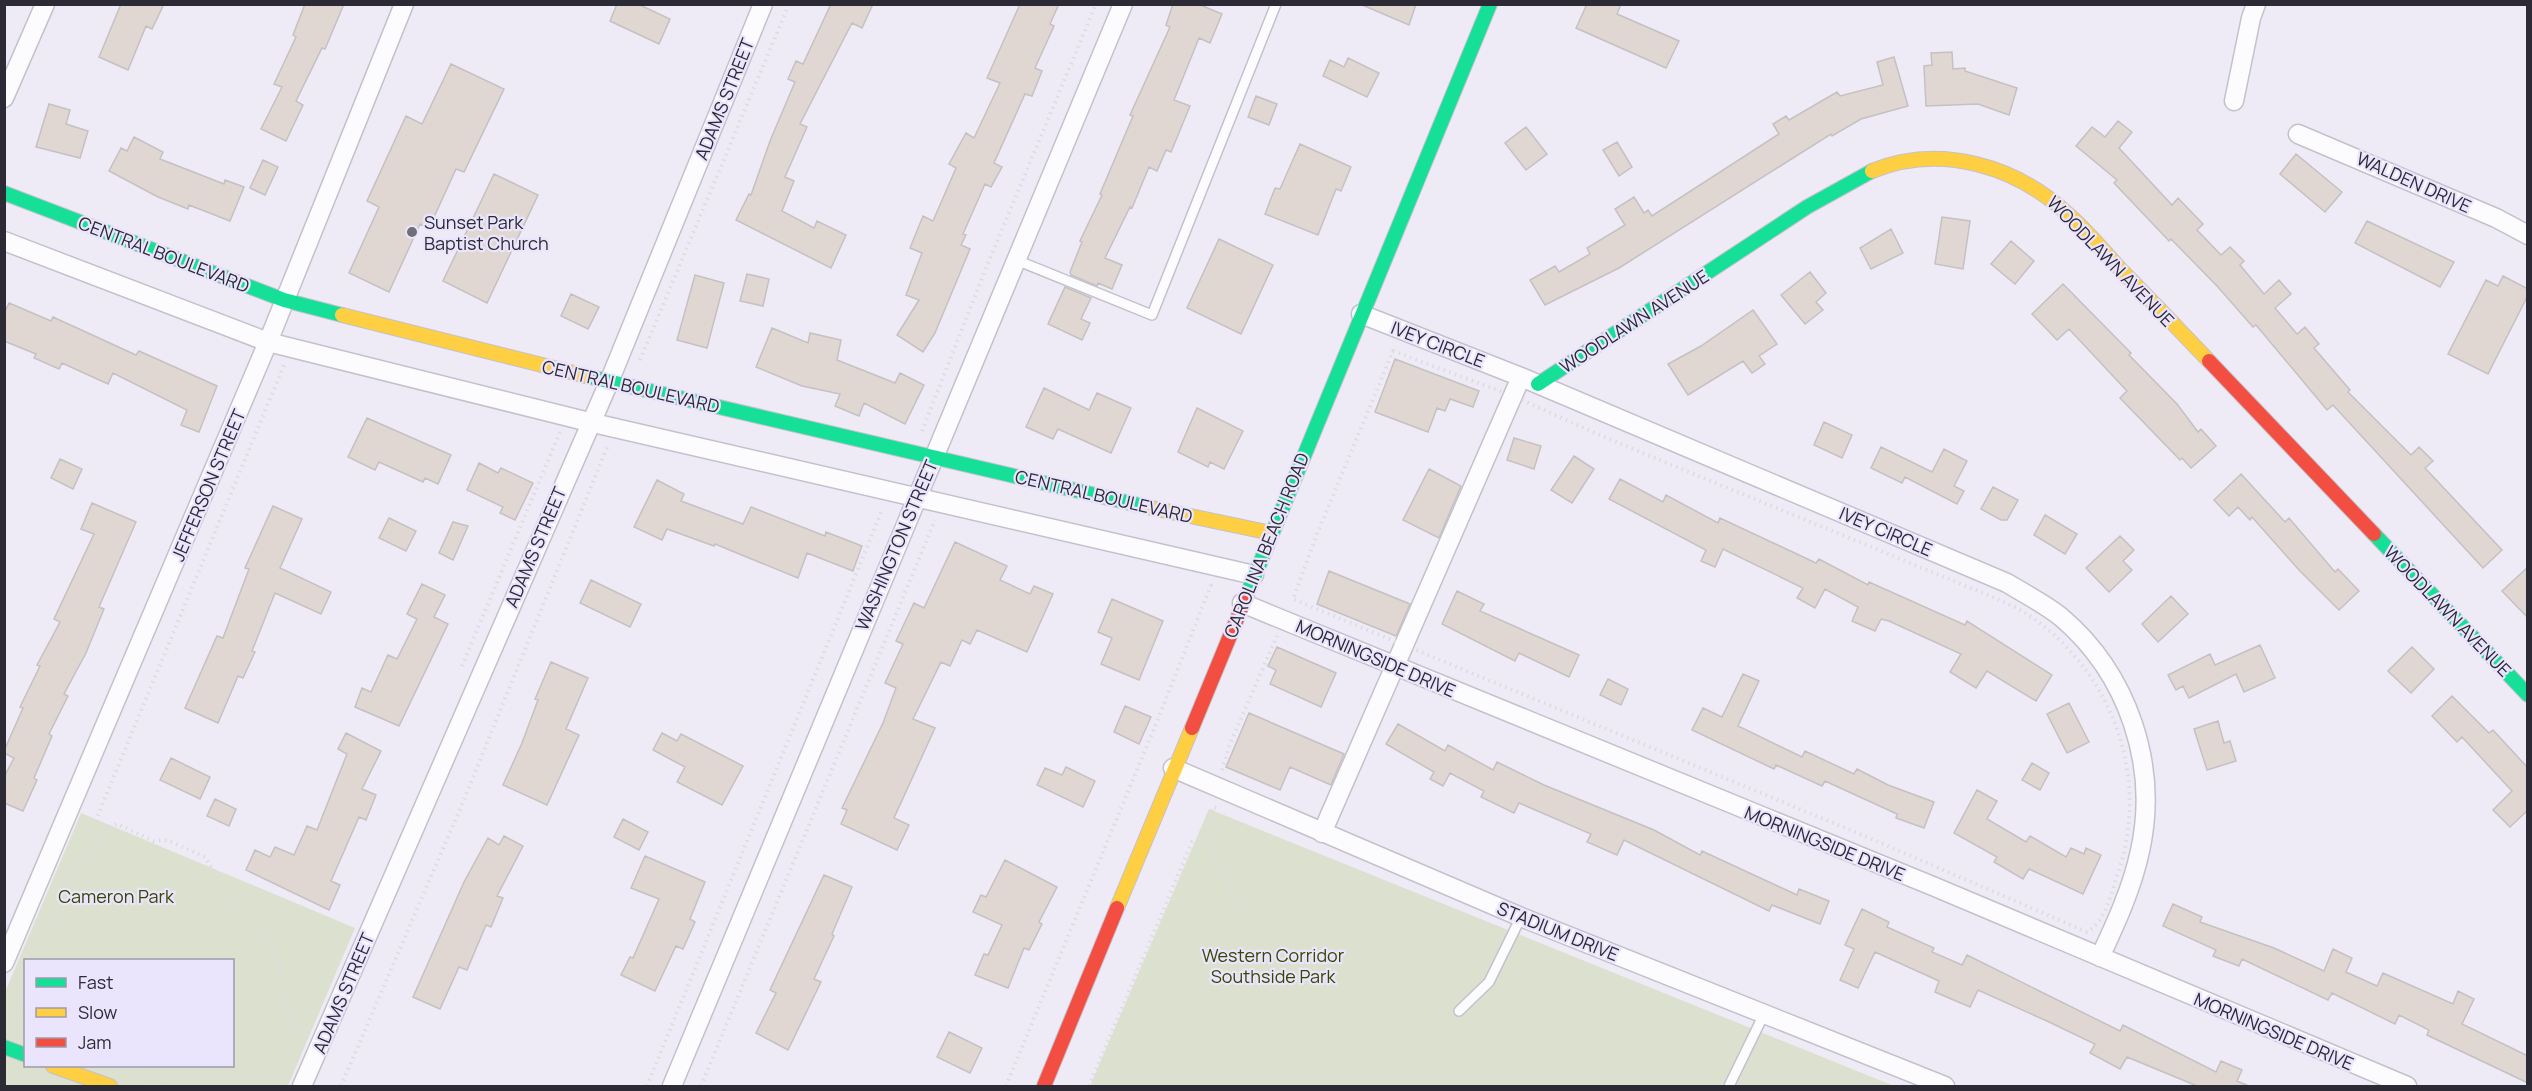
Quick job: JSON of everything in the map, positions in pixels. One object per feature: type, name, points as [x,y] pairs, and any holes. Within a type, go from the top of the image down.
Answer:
[{"type":"main road","name":"CAROLINA BEACH ROAD","points":[[1044,1086],[1173,768],[1490,4]]},
{"type":"main road","name":"WOODLAWN AVENUE","points":[[1538,384],[1814,203],[1885,166],[1925,158],[1960,160],[1994,168],[2027,182],[2046,194],[2070,216],[2528,695]]},
{"type":"main road","name":"CENTRAL BOULEVARD","points":[[4,193],[284,300],[609,382],[1271,533]]},
{"type":"main road","points":[[4,1047],[24,1054]]},
{"type":"main road","points":[[58,1067],[110,1086]]},
{"type":"street","points":[[4,98],[45,4]]},
{"type":"street","name":"JEFFERSON STREET","points":[[4,963],[268,342],[404,4]]},
{"type":"street","name":"ADAMS STREET","points":[[302,1086],[589,422],[609,382],[763,4]]},
{"type":"street","name":"WASHINGTON STREET","points":[[672,1086],[1123,4]]},
{"type":"street","points":[[2234,101],[2256,4]]},
{"type":"street","name":"WALDEN DRIVE","points":[[2298,134],[2496,218],[2528,235]]},
{"type":"street","points":[[4,241],[268,342],[589,422],[1254,575]]},
{"type":"street","name":"IVEY CIRCLE","points":[[1361,314],[1538,384],[2007,583],[2059,615],[2103,663],[2122,696],[2142,752],[2146,789],[2140,852],[2126,902],[2100,957]]},
{"type":"street","points":[[1322,833],[1521,377]]},
{"type":"street","name":"MORNINGSIDE DRIVE","points":[[1242,603],[1395,664],[2407,1086]]},
{"type":"street","name":"STADIUM DRIVE","points":[[1173,768],[1521,917],[1765,1012],[1945,1086]]},
{"type":"lane","points":[[1016,260],[1152,315],[1276,4]]},
{"type":"lane","points":[[1459,1011],[1489,982],[1521,917]]},
{"type":"lane","points":[[1729,1086],[1765,1012]]},
{"type":"path","points":[[639,363],[789,4]]},
{"type":"path","points":[[920,438],[984,273],[1096,4]]},
{"type":"path","points":[[1394,351],[1512,396],[1604,437],[1995,598],[2026,613],[2061,640],[2088,673],[2113,715],[2126,752],[2131,814],[2121,864],[2097,927],[2087,932],[1867,837],[1403,645],[1293,600],[1317,534],[1394,351]]},
{"type":"path","points":[[38,959],[285,363],[295,366]]},
{"type":"path","points":[[459,673],[560,432],[549,429]]},
{"type":"path","points":[[340,1086],[463,802],[609,441]]},
{"type":"path","points":[[647,1086],[884,508],[873,505]]},
{"type":"path","points":[[701,1086],[936,519]]},
{"type":"path","points":[[1006,1086],[1202,610],[1211,585],[1201,582]]},
{"type":"path","points":[[1221,771],[1229,746],[1277,635]]},
{"type":"path","points":[[1213,807],[1204,838],[1253,934]]},
{"type":"path","points":[[80,857],[91,863],[106,828],[117,824],[154,841],[167,840],[205,857],[231,898],[267,936],[276,957],[291,1026]]},
{"type":"path","points":[[1089,1086],[1192,842],[1204,838]]},
{"type":"path","points":[[19,1027],[13,1025],[24,997]]},
{"type":"path","points":[[291,1026],[310,1034]]},
{"type":"path","points":[[268,1048],[291,1026]]},
{"type":"path","points":[[124,1070],[165,1086]]},
{"type":"green space","name":"Western Corridor Southside Park","points":[[1209,809],[1894,1086],[1090,1086]]},
{"type":"green space","name":"Cameron Park","points":[[81,813],[355,928],[288,1086],[5,1086],[5,992]]},
{"type":"building","points":[[121,4],[164,4],[152,29],[146,26],[128,70],[99,57]]},
{"type":"building","points":[[305,4],[344,4],[325,49],[322,48],[296,101],[303,105],[286,141],[261,129],[282,87],[274,84],[296,37],[293,35]]},
{"type":"building","points":[[617,4],[638,4],[670,19],[659,44],[610,21]]},
{"type":"building","points":[[831,4],[873,4],[862,28],[852,23],[800,124],[807,127],[785,177],[794,181],[782,211],[814,228],[817,221],[846,235],[831,268],[736,220],[749,194],[751,195],[770,141],[795,82],[788,79],[796,61],[803,64]]},
{"type":"building","points":[[1020,4],[1059,4],[1050,24],[1054,26],[1035,68],[1042,71],[1032,96],[1025,94],[994,163],[1002,167],[991,187],[985,184],[963,234],[966,235],[961,245],[970,249],[935,333],[923,352],[897,335],[919,300],[906,295],[922,253],[910,248],[923,216],[933,221],[956,168],[949,164],[966,133],[974,138],[1000,83],[987,78]]},
{"type":"building","points":[[1173,4],[1198,4],[1222,14],[1210,43],[1199,38],[1174,100],[1190,106],[1171,152],[1166,150],[1157,171],[1149,167],[1132,208],[1130,207],[1105,258],[1122,265],[1112,289],[1098,283],[1097,286],[1071,275],[1070,272],[1082,242],[1080,241],[1102,195],[1100,194],[1133,116],[1130,115],[1170,27],[1166,25]]},
{"type":"building","points":[[1360,4],[1416,4],[1409,25]]},
{"type":"building","points":[[1587,4],[1621,4],[1617,14],[1679,41],[1666,68],[1576,28]]},
{"type":"building","points":[[1952,52],[1953,69],[1965,68],[1965,71],[2017,88],[2009,115],[1978,104],[1926,106],[1924,66],[1932,65],[1931,53]]},
{"type":"building","points":[[1894,57],[1908,106],[1861,119],[1832,136],[1831,134],[1619,268],[1545,305],[1530,280],[1555,266],[1559,272],[1590,254],[1587,248],[1625,225],[1615,209],[1634,197],[1644,213],[1648,210],[1652,216],[1779,134],[1773,124],[1786,116],[1789,120],[1837,92],[1840,96],[1883,85],[1877,62]]},
{"type":"building","points":[[1348,58],[1379,73],[1367,97],[1323,76],[1330,60],[1344,67]]},
{"type":"building","points":[[451,64],[504,89],[464,172],[456,169],[429,228],[420,224],[389,292],[349,273],[379,207],[367,201],[406,116],[422,124]]},
{"type":"building","points":[[1256,96],[1277,104],[1269,125],[1248,117]]},
{"type":"building","points":[[49,104],[70,110],[66,124],[88,131],[80,158],[36,147]]},
{"type":"building","points":[[2118,121],[2132,132],[2119,148],[2172,205],[2178,198],[2203,224],[2197,230],[2221,255],[2230,247],[2244,261],[2240,265],[2264,294],[2279,280],[2291,294],[2275,308],[2297,334],[2305,327],[2319,344],[2314,348],[2350,390],[2348,392],[2411,455],[2419,447],[2433,461],[2425,468],[2502,550],[2483,568],[2333,405],[2327,410],[2256,325],[2253,327],[2217,286],[2171,239],[2169,241],[2114,183],[2117,180],[2076,146],[2092,127],[2105,137]]},
{"type":"building","points":[[1526,127],[1547,154],[1526,170],[1505,143]]},
{"type":"building","points":[[134,137],[163,152],[160,159],[224,184],[225,180],[244,187],[230,221],[189,205],[188,209],[158,197],[109,171],[121,148],[127,151]]},
{"type":"building","points":[[1617,142],[1632,167],[1619,176],[1603,150]]},
{"type":"building","points":[[1300,144],[1351,167],[1341,191],[1336,189],[1318,235],[1265,214],[1275,188],[1280,189]]},
{"type":"building","points":[[2296,154],[2342,192],[2325,212],[2280,174]]},
{"type":"building","points":[[263,160],[278,167],[265,195],[250,188]]},
{"type":"building","points":[[494,174],[538,195],[487,303],[443,281]]},
{"type":"building","points":[[1942,217],[1970,221],[1963,269],[1935,264]]},
{"type":"building","points":[[2367,221],[2454,262],[2440,287],[2355,243]]},
{"type":"building","points":[[1891,229],[1903,253],[1871,269],[1860,248]]},
{"type":"building","points":[[1219,239],[1273,265],[1241,334],[1187,308]]},
{"type":"building","points":[[2011,241],[2034,261],[2015,284],[1991,264]]},
{"type":"building","points":[[1810,272],[1826,293],[1816,302],[1823,310],[1805,324],[1781,295]]},
{"type":"building","points":[[747,274],[769,279],[763,306],[740,301]]},
{"type":"building","points":[[695,275],[724,283],[707,348],[677,340]]},
{"type":"building","points":[[2503,276],[2528,289],[2528,295],[2488,374],[2448,354],[2486,280],[2498,286]]},
{"type":"building","points":[[2063,284],[2131,353],[2129,355],[2177,404],[2198,432],[2201,429],[2216,446],[2191,468],[2182,458],[2180,460],[2120,398],[2127,391],[2069,329],[2057,340],[2032,314]]},
{"type":"building","points":[[1065,287],[1091,298],[1081,319],[1090,323],[1082,340],[1048,324]]},
{"type":"building","points":[[571,294],[599,307],[588,329],[561,316]]},
{"type":"building","points":[[9,303],[51,321],[53,317],[136,355],[139,351],[217,386],[199,432],[181,425],[187,410],[113,373],[108,384],[62,363],[59,369],[34,358],[36,354],[4,341],[4,314]]},
{"type":"building","points":[[1753,310],[1777,344],[1759,356],[1765,364],[1752,373],[1743,361],[1688,395],[1668,364],[1701,346]]},
{"type":"building","points":[[772,328],[808,343],[810,333],[841,340],[837,360],[895,383],[900,373],[924,385],[905,424],[864,403],[859,416],[835,406],[840,394],[802,386],[756,367]]},
{"type":"building","points":[[1395,359],[1479,391],[1473,407],[1450,399],[1445,411],[1437,408],[1428,432],[1375,412]]},
{"type":"building","points":[[1044,388],[1089,410],[1097,393],[1131,408],[1111,453],[1058,429],[1053,439],[1026,427]]},
{"type":"building","points":[[1197,408],[1243,431],[1224,469],[1210,462],[1208,467],[1178,452]]},
{"type":"building","points":[[367,418],[451,455],[438,484],[425,478],[423,482],[379,462],[375,470],[348,457]]},
{"type":"building","points":[[1824,422],[1852,435],[1842,458],[1814,445]]},
{"type":"building","points":[[1514,438],[1541,446],[1534,469],[1507,460]]},
{"type":"building","points":[[1881,447],[1932,472],[1944,449],[1967,461],[1954,486],[1964,491],[1957,504],[1905,477],[1902,483],[1871,468]]},
{"type":"building","points":[[1574,456],[1594,469],[1572,503],[1551,490]]},
{"type":"building","points":[[60,459],[82,469],[73,489],[51,478]]},
{"type":"building","points":[[479,463],[498,473],[501,468],[533,483],[515,520],[500,513],[503,507],[467,490]]},
{"type":"building","points":[[1429,469],[1461,486],[1439,538],[1403,520]]},
{"type":"building","points":[[2241,474],[2285,522],[2289,518],[2335,572],[2338,569],[2359,591],[2339,610],[2299,570],[2252,517],[2250,520],[2238,507],[2229,516],[2214,500]]},
{"type":"building","points":[[1620,479],[1663,502],[1666,495],[1718,523],[1720,518],[1816,563],[1819,559],[1868,585],[1869,582],[1965,625],[1967,621],[2052,675],[2036,701],[1987,671],[1976,688],[1950,672],[1961,654],[1889,621],[1881,619],[1875,631],[1852,621],[1858,607],[1825,589],[1815,608],[1797,598],[1803,588],[1723,549],[1715,567],[1701,561],[1706,550],[1609,499]]},
{"type":"building","points":[[657,480],[684,494],[681,501],[743,524],[751,507],[825,536],[826,532],[862,546],[853,571],[807,553],[798,578],[715,544],[714,546],[667,529],[662,540],[634,527]]},
{"type":"building","points":[[1993,487],[2018,500],[2007,520],[2001,520],[1981,509]]},
{"type":"building","points":[[92,503],[136,522],[99,607],[104,609],[86,653],[64,694],[68,696],[49,734],[52,736],[34,778],[37,780],[23,811],[4,803],[4,777],[14,758],[4,751],[23,708],[20,707],[40,666],[37,665],[60,622],[54,619],[94,534],[81,529]]},
{"type":"building","points":[[273,506],[302,519],[280,568],[331,592],[321,614],[275,593],[252,651],[255,652],[243,678],[238,676],[218,723],[185,708],[217,636],[223,638],[249,569],[245,568]]},
{"type":"building","points":[[2045,515],[2077,534],[2065,554],[2034,535]]},
{"type":"building","points":[[389,518],[416,531],[406,551],[379,538]]},
{"type":"building","points":[[453,522],[468,526],[453,560],[439,553]]},
{"type":"building","points":[[2120,536],[2134,550],[2123,561],[2132,570],[2109,592],[2086,568]]},
{"type":"building","points":[[955,542],[1007,566],[1000,580],[1030,594],[1034,586],[1053,594],[1027,652],[977,630],[970,644],[962,640],[950,666],[941,662],[913,719],[935,728],[894,818],[909,825],[897,850],[841,824],[847,810],[842,808],[883,723],[896,688],[885,683],[903,644],[896,641],[914,603],[924,608]]},
{"type":"building","points":[[2528,567],[2528,618],[2502,591]]},
{"type":"building","points":[[1329,571],[1410,604],[1396,636],[1317,604]]},
{"type":"building","points":[[591,580],[641,604],[630,627],[580,603]]},
{"type":"building","points":[[422,584],[445,595],[434,617],[448,624],[399,726],[355,707],[362,688],[371,692],[388,655],[397,659],[417,619],[407,614]]},
{"type":"building","points":[[1457,591],[1484,604],[1480,611],[1579,655],[1569,677],[1519,653],[1515,661],[1442,624]]},
{"type":"building","points":[[2171,596],[2188,614],[2158,642],[2142,624]]},
{"type":"building","points":[[1112,599],[1163,621],[1139,680],[1101,664],[1112,638],[1098,632]]},
{"type":"building","points":[[2260,645],[2275,678],[2244,692],[2236,674],[2189,698],[2183,686],[2176,690],[2168,675],[2210,654],[2215,665]]},
{"type":"building","points":[[1277,647],[1336,673],[1321,707],[1270,684],[1276,670],[1268,666]]},
{"type":"building","points":[[2412,647],[2434,669],[2411,693],[2388,671]]},
{"type":"building","points":[[551,662],[588,678],[566,729],[579,735],[547,805],[503,785],[522,743],[538,700],[535,699]]},
{"type":"building","points":[[1743,674],[1759,681],[1738,726],[1802,757],[1805,751],[1854,774],[1857,769],[1888,785],[1934,802],[1924,828],[1896,818],[1897,814],[1825,781],[1822,786],[1776,765],[1774,769],[1692,730],[1703,708],[1722,717]]},
{"type":"building","points":[[1608,679],[1628,689],[1621,705],[1600,695]]},
{"type":"building","points":[[2452,696],[2489,733],[2493,730],[2528,768],[2528,810],[2510,827],[2493,810],[2512,791],[2462,737],[2457,742],[2432,716]]},
{"type":"building","points":[[2069,703],[2089,742],[2067,753],[2047,714]]},
{"type":"building","points":[[1125,706],[1151,717],[1139,744],[1114,732]]},
{"type":"building","points":[[1249,713],[1344,754],[1331,785],[1290,767],[1280,790],[1226,767]]},
{"type":"building","points":[[2218,721],[2224,743],[2230,741],[2236,761],[2207,770],[2194,729]]},
{"type":"building","points":[[1398,724],[1445,751],[1448,745],[1493,770],[1497,762],[1544,785],[1654,830],[1700,855],[1702,851],[1797,895],[1799,889],[1829,901],[1820,924],[1772,905],[1769,911],[1624,840],[1617,855],[1587,842],[1591,834],[1519,803],[1514,813],[1481,797],[1484,791],[1450,773],[1443,786],[1430,779],[1434,772],[1386,744]]},
{"type":"building","points":[[346,733],[381,751],[362,789],[376,795],[366,820],[359,817],[331,881],[340,885],[329,910],[246,870],[255,850],[270,857],[275,847],[294,855],[307,826],[317,830],[347,754],[338,749]]},
{"type":"building","points":[[662,733],[677,741],[681,734],[743,766],[722,805],[677,782],[685,767],[653,750]]},
{"type":"building","points":[[171,758],[210,777],[200,799],[160,780]]},
{"type":"building","points":[[2032,763],[2049,773],[2040,790],[2022,780]]},
{"type":"building","points":[[1066,767],[1095,781],[1083,807],[1037,785],[1045,768],[1062,775]]},
{"type":"building","points":[[1977,790],[1997,801],[1987,819],[2026,842],[2030,836],[2066,857],[2071,848],[2084,854],[2086,848],[2101,855],[2083,894],[2029,869],[2023,879],[1994,862],[1997,857],[1954,833]]},
{"type":"building","points":[[215,799],[236,809],[229,826],[207,816]]},
{"type":"building","points":[[623,819],[648,832],[639,850],[614,837]]},
{"type":"building","points":[[504,836],[523,846],[497,896],[503,898],[491,927],[486,925],[467,970],[459,967],[440,1009],[413,997],[464,882],[488,838],[499,845]]},
{"type":"building","points":[[645,856],[705,882],[690,919],[695,922],[683,949],[676,946],[655,991],[621,975],[630,957],[633,958],[659,899],[631,888]]},
{"type":"building","points":[[1005,860],[1057,887],[1039,922],[1042,924],[1029,950],[1024,948],[1008,988],[975,975],[984,954],[988,955],[1002,925],[973,912],[981,895],[986,897]]},
{"type":"building","points":[[824,875],[852,887],[832,934],[834,936],[814,979],[821,982],[788,1050],[756,1033],[776,993],[770,990]]},
{"type":"building","points":[[2173,904],[2202,917],[2200,922],[2274,948],[2324,971],[2333,949],[2352,958],[2346,972],[2377,986],[2383,973],[2453,1004],[2458,991],[2474,999],[2462,1024],[2528,1056],[2528,1083],[2427,1035],[2429,1030],[2399,1015],[2395,1024],[2332,993],[2328,1000],[2242,959],[2239,966],[2213,956],[2216,950],[2163,926]]},
{"type":"building","points":[[1862,909],[1889,922],[1887,927],[1934,948],[1932,952],[1962,965],[1967,955],[2120,1031],[2123,1025],[2216,1072],[2221,1061],[2242,1070],[2237,1081],[2249,1086],[2197,1086],[2127,1057],[2120,1069],[2090,1053],[2095,1044],[2049,1022],[1978,990],[1970,1007],[1935,992],[1939,981],[1875,952],[1858,988],[1840,980],[1854,949],[1845,945]]},
{"type":"building","points":[[949,1032],[982,1048],[970,1073],[937,1057]]},
{"type":"traffic: fast","points":[[1246,597],[1490,4]]},
{"type":"traffic: fast","points":[[1538,384],[1807,207],[1872,171]]},
{"type":"traffic: fast","points":[[4,193],[284,300],[342,315]]},
{"type":"traffic: fast","points":[[586,376],[1147,507]]},
{"type":"traffic: fast","points":[[2374,534],[2528,695]]},
{"type":"traffic: fast","points":[[4,1047],[24,1054]]},
{"type":"traffic: slow","points":[[1872,171],[1898,163],[1925,159],[1951,160],[1977,164],[2002,172],[2026,184],[2077,222],[2209,361]]},
{"type":"traffic: slow","points":[[342,315],[586,376]]},
{"type":"traffic: slow","points":[[1147,507],[1271,533]]},
{"type":"traffic: slow","points":[[1117,908],[1192,728]]},
{"type":"traffic: slow","points":[[56,1067],[110,1086]]},
{"type":"traffic: jam","points":[[2209,361],[2374,534]]},
{"type":"traffic: jam","points":[[1192,728],[1246,597]]},
{"type":"traffic: jam","points":[[1044,1086],[1117,908]]},
{"type":"place","name":"Sunset Park Baptist Church","points":[[412,232]]}]
